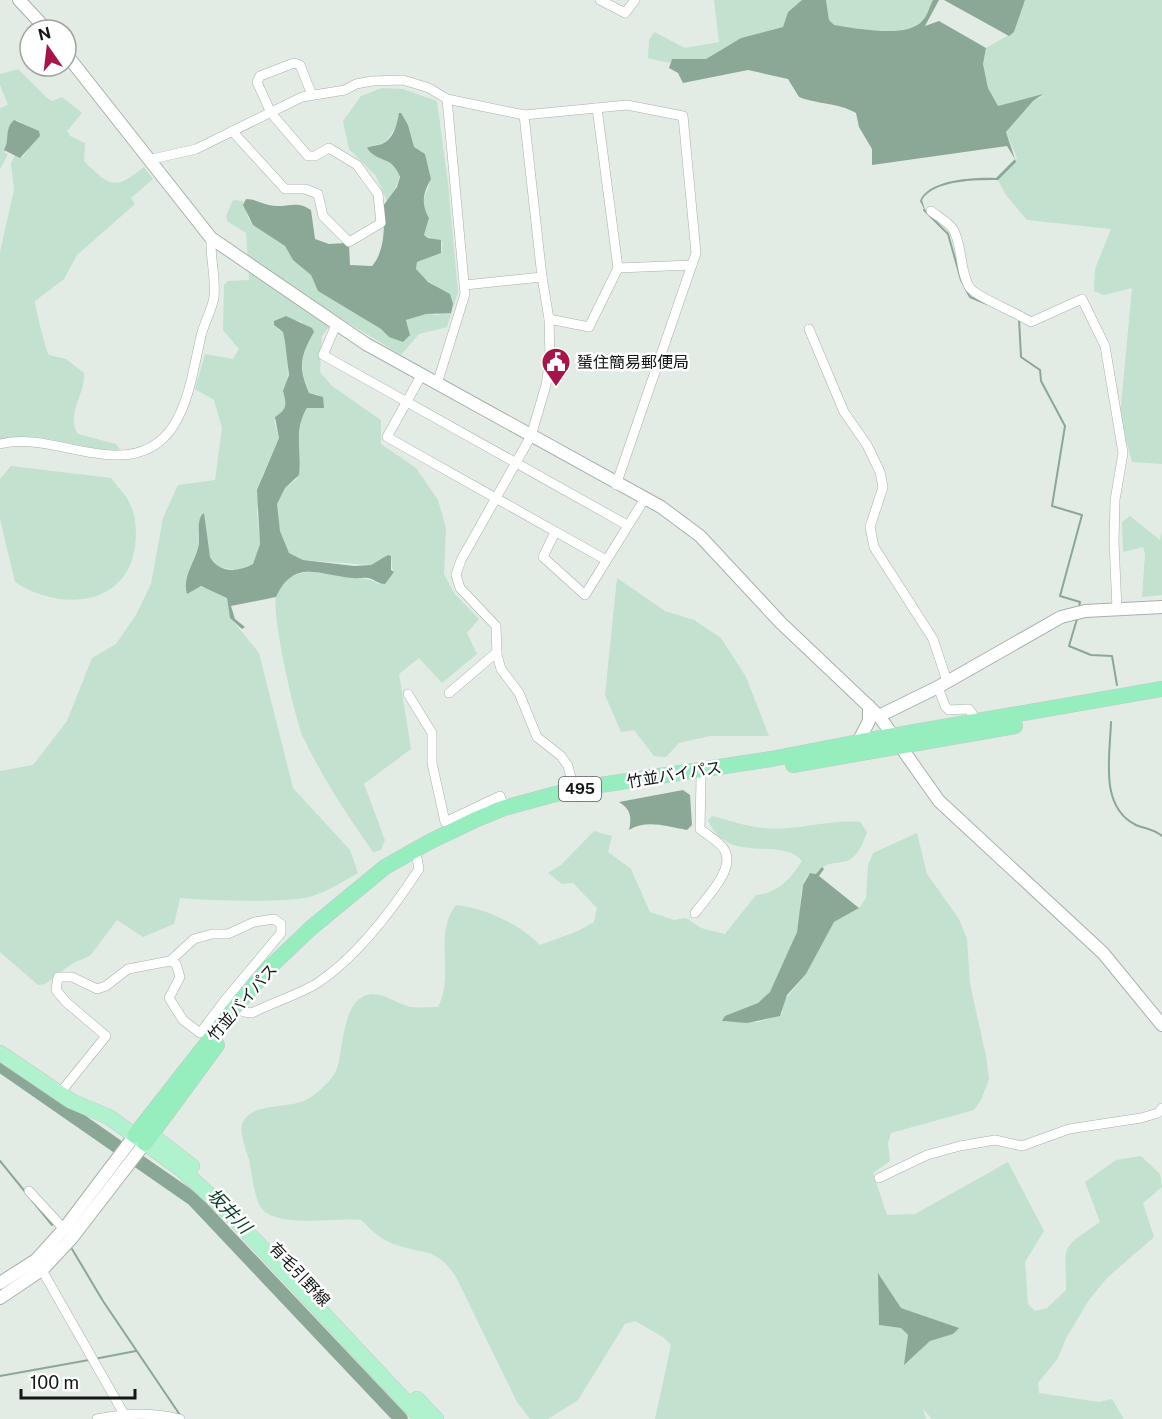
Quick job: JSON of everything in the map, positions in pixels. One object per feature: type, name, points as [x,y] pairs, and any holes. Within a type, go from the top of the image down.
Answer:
[{"type":"highway","name":"竹並バイパス","points":[[135,1146],[235,1006],[269,968],[310,928],[385,867],[450,831],[504,808],[575,793],[858,742],[897,741],[977,722],[1162,689]]},
{"type":"highway","name":"竹並バイパス","points":[[235,1006],[277,973],[314,936],[365,892],[417,858],[507,816],[575,793],[701,778],[897,741],[1162,698]]},
{"type":"main road","name":"有毛引野線","points":[[0,1053],[60,1094],[109,1117],[135,1146],[239,1209],[436,1419]]},
{"type":"main road","name":"有毛引野線","points":[[135,1146],[181,1169],[232,1216],[422,1419]]},
{"type":"street","points":[[19,0],[35,18]]},
{"type":"street","points":[[600,0],[625,13],[635,0]]},
{"type":"street","points":[[232,131],[285,189],[305,189],[318,194],[323,216],[349,242],[381,223],[378,194],[357,165],[329,148],[315,156],[308,156],[271,113],[257,82],[260,76],[294,63],[300,65],[312,95]]},
{"type":"street","points":[[78,70],[211,238],[336,325],[421,376],[644,500],[661,507],[700,536],[781,623],[879,716],[939,801],[1103,953],[1162,1025]]},
{"type":"street","points":[[148,160],[196,150],[291,101],[345,90],[356,84],[372,81],[403,81],[429,88],[447,99],[524,115],[627,105],[683,116],[696,253],[616,484]]},
{"type":"street","points":[[437,384],[465,294],[447,99]]},
{"type":"street","points":[[549,319],[589,327],[618,268],[597,108]]},
{"type":"street","points":[[524,115],[542,278],[549,319],[548,376],[531,436],[497,500],[461,560],[456,575],[460,588],[496,626],[497,652],[501,669],[519,693],[537,737],[561,756],[568,766],[575,793]]},
{"type":"street","points":[[931,211],[952,229],[970,288],[980,297],[1009,308],[1031,322],[1082,299],[1105,346],[1111,372],[1113,405],[1123,453],[1115,511],[1118,609]]},
{"type":"street","points":[[0,444],[27,443],[123,455],[145,448],[168,435],[178,422],[185,405],[202,331],[214,298],[211,238]]},
{"type":"street","points":[[618,268],[692,265]]},
{"type":"street","points":[[465,285],[542,278]]},
{"type":"street","points":[[336,325],[324,355],[627,525]]},
{"type":"street","points":[[809,328],[844,412],[867,445],[880,472],[883,487],[870,527],[874,547],[933,639],[949,710],[969,709],[977,722]]},
{"type":"street","points":[[421,376],[387,437],[606,560]]},
{"type":"street","points":[[555,532],[543,558],[585,595],[644,500]]},
{"type":"street","points":[[879,716],[942,684],[1061,617],[1085,611],[1162,607]]},
{"type":"street","points":[[449,693],[497,652]]},
{"type":"street","points":[[408,694],[432,733],[432,763],[445,822],[500,796],[504,808]]},
{"type":"street","points":[[858,742],[870,721],[869,706]]},
{"type":"street","points":[[696,913],[726,869],[727,857],[725,849],[700,829],[701,778]]},
{"type":"street","points":[[235,1006],[252,1013],[318,983],[335,969],[401,896],[419,869],[417,858]]},
{"type":"street","points":[[60,1094],[106,1036],[66,1002],[56,990],[58,977],[72,977],[97,989],[106,986],[128,969],[170,962],[176,964],[180,978],[169,998],[183,1020],[200,1033],[235,1006],[281,933],[281,924],[274,919],[254,921],[228,934],[212,934],[194,939],[170,962]]},
{"type":"street","points":[[879,1178],[927,1155],[960,1146],[995,1140],[1022,1146],[1069,1129],[1141,1118],[1158,1113],[1162,1108]]},
{"type":"street","points":[[0,1283],[40,1265],[64,1229],[135,1146]]},
{"type":"street","points":[[0,1298],[71,1239],[135,1146]]},
{"type":"street","points":[[29,1191],[64,1229]]},
{"type":"street","points":[[40,1265],[125,1416]]},
{"type":"street","points":[[97,1419],[162,1415],[180,1419]]},
{"type":"shaded area","points":[[714,0],[802,0],[788,12],[783,27],[741,38],[706,59],[673,59],[669,63],[648,58],[649,40],[654,32],[685,48],[719,42]]},
{"type":"shaded area","points":[[802,0],[826,0],[829,20],[834,25],[880,31],[905,30],[922,21],[933,0],[939,0],[925,26],[939,21],[986,48],[983,64],[988,88],[998,106],[1043,94],[1033,101],[1006,132],[1015,159],[1007,146],[872,165],[872,149],[859,127],[856,113],[842,107],[799,97],[788,79],[748,70],[683,83],[678,73],[669,68],[672,59],[706,59],[741,38],[783,27],[788,12]]},
{"type":"shaded area","points":[[826,0],[933,0],[927,14],[915,26],[905,30],[880,31],[833,25],[829,20]]},
{"type":"shaded area","points":[[944,0],[1025,0],[1014,32],[1009,36]]},
{"type":"shaded area","points":[[1025,0],[1162,0],[1162,464],[1132,462],[1120,416],[1132,288],[1104,295],[1094,291],[1095,269],[1111,229],[1027,220],[1006,195],[998,180],[1017,158],[1006,132],[1033,101],[1043,96],[998,106],[988,88],[983,64],[986,48],[1014,32]]},
{"type":"shaded area","points":[[18,69],[18,78],[27,78],[47,98],[52,101],[62,97],[82,113],[67,131],[70,136],[85,143],[84,161],[101,177],[113,183],[119,182],[126,180],[144,167],[153,179],[131,198],[135,204],[77,255],[64,279],[35,301],[49,355],[66,359],[84,373],[74,419],[78,434],[116,444],[120,450],[90,447],[46,438],[0,439],[0,252],[14,190],[11,163],[15,155],[23,157],[34,140],[36,130],[16,120],[7,138],[5,153],[8,154],[0,169],[0,108],[8,105],[0,85],[0,74]]},
{"type":"shaded area","points":[[382,88],[403,89],[437,101],[448,183],[458,292],[447,327],[419,334],[401,355],[337,316],[322,336],[320,372],[332,386],[381,420],[381,444],[416,468],[438,500],[446,528],[444,574],[454,593],[479,619],[467,633],[477,654],[442,683],[419,658],[399,674],[411,749],[364,784],[385,840],[381,850],[373,852],[336,797],[304,739],[285,669],[277,625],[276,597],[280,586],[288,578],[309,572],[356,577],[379,584],[393,574],[391,555],[371,565],[303,560],[289,553],[283,543],[277,519],[277,503],[285,488],[296,480],[300,469],[297,450],[302,415],[319,395],[309,393],[302,363],[304,349],[312,336],[301,321],[293,320],[278,329],[283,332],[287,352],[286,403],[274,420],[279,438],[262,477],[257,512],[260,544],[253,564],[237,570],[219,567],[210,557],[199,523],[198,548],[189,570],[198,587],[211,588],[227,598],[233,621],[259,653],[293,788],[350,850],[358,873],[322,893],[306,898],[239,901],[180,898],[174,924],[143,937],[117,920],[90,956],[73,963],[45,984],[38,985],[0,952],[0,771],[33,765],[67,721],[92,658],[116,644],[136,615],[151,584],[163,518],[178,485],[215,480],[222,428],[214,400],[195,389],[205,354],[233,359],[239,349],[223,330],[224,285],[228,281],[249,280],[246,233],[227,221],[226,216],[233,200],[243,201],[248,218],[253,225],[285,246],[293,260],[311,275],[318,291],[381,329],[389,337],[409,330],[406,320],[426,314],[439,315],[437,287],[420,276],[416,269],[417,262],[441,253],[443,243],[424,235],[429,218],[425,211],[424,199],[430,180],[425,154],[413,147],[408,125],[398,116],[397,125],[385,143],[370,146],[399,173],[399,180],[387,201],[376,176],[349,149],[343,121],[361,96]]},
{"type":"shaded area","points":[[399,113],[408,125],[414,147],[425,154],[431,179],[424,197],[429,218],[424,235],[441,240],[441,253],[417,262],[416,269],[428,282],[450,294],[453,304],[451,313],[426,314],[406,320],[410,335],[403,342],[389,337],[381,329],[318,291],[311,275],[293,260],[285,246],[253,225],[243,205],[246,199],[275,206],[300,205],[306,207],[311,210],[315,239],[329,244],[346,243],[349,245],[350,265],[372,266],[382,246],[383,206],[397,187],[400,177],[393,165],[375,156],[367,148],[382,144],[389,139],[396,126]]},
{"type":"shaded area","points":[[14,120],[39,131],[40,136],[20,158],[4,150],[9,127]]},
{"type":"shaded area","points":[[1015,159],[1016,162],[998,180],[956,182],[936,188],[922,200],[926,213],[920,201],[932,188],[954,181],[996,178]]},
{"type":"shaded area","points":[[286,316],[312,328],[314,332],[303,355],[302,369],[309,393],[323,397],[324,408],[307,408],[303,416],[299,433],[299,475],[285,488],[277,504],[280,531],[289,553],[303,560],[354,566],[371,565],[388,555],[391,556],[391,570],[394,572],[385,584],[366,578],[300,573],[291,577],[283,585],[276,597],[231,606],[235,619],[245,627],[242,629],[230,618],[227,598],[201,586],[187,594],[186,582],[198,548],[199,524],[204,513],[210,557],[214,563],[230,570],[241,569],[253,564],[260,544],[257,490],[279,438],[275,417],[282,412],[285,406],[283,391],[289,375],[283,332],[274,325],[274,321]]},
{"type":"shaded area","points":[[11,466],[111,478],[131,505],[136,529],[135,546],[129,567],[119,582],[105,592],[88,598],[70,600],[32,591],[15,582],[0,519],[0,479]]},
{"type":"shaded area","points":[[1130,516],[1160,540],[1162,531],[1162,595],[1142,597],[1145,554],[1143,547],[1123,552],[1122,522]]},
{"type":"shaded area","points":[[617,578],[665,611],[694,620],[721,638],[746,677],[769,736],[710,736],[679,743],[666,757],[654,756],[634,730],[621,732],[605,695]]},
{"type":"shaded area","points":[[683,790],[690,795],[692,825],[687,830],[650,824],[629,830],[630,814],[619,802]]},
{"type":"shaded area","points":[[712,816],[749,826],[774,829],[836,822],[860,822],[867,832],[861,847],[849,860],[830,864],[816,874],[810,873],[806,877],[801,892],[796,933],[776,983],[764,999],[751,1007],[725,1016],[725,1022],[758,1022],[782,1014],[784,1001],[806,974],[834,922],[859,908],[866,898],[868,865],[873,853],[917,833],[927,874],[959,919],[967,939],[970,984],[989,1079],[981,1100],[974,1110],[891,1133],[888,1143],[890,1161],[873,1173],[887,1215],[915,1214],[1008,1162],[1044,1231],[1025,1262],[1028,1304],[1035,1311],[1047,1308],[1066,1290],[1068,1248],[1077,1238],[1100,1222],[1085,1182],[1116,1160],[1141,1156],[1160,1174],[1162,1187],[1143,1203],[1154,1237],[1107,1278],[1089,1300],[1066,1338],[1058,1358],[1038,1383],[1039,1393],[1099,1402],[1112,1399],[1124,1419],[932,1419],[923,1409],[926,1419],[655,1419],[671,1345],[663,1337],[635,1321],[625,1324],[578,1400],[548,1419],[530,1419],[517,1402],[456,1277],[441,1259],[426,1252],[387,1241],[361,1220],[289,1220],[265,1212],[259,1204],[244,1145],[241,1128],[244,1120],[249,1114],[265,1108],[301,1102],[326,1085],[337,1068],[351,1010],[364,996],[377,994],[411,1007],[438,1007],[445,982],[446,929],[449,916],[456,905],[501,918],[522,930],[540,945],[578,931],[594,922],[597,908],[573,883],[562,884],[548,873],[561,865],[594,831],[612,836],[608,852],[631,869],[650,912],[674,920],[686,918],[701,928],[725,934],[756,895],[764,894],[783,884],[802,861],[781,850],[741,847],[728,843],[717,834],[708,820]],"holes":[[[879,1274],[901,1308],[958,1328],[953,1334],[930,1341],[905,1364],[908,1336],[901,1328],[879,1325]]]},
{"type":"shaded area","points":[[822,867],[824,869],[819,876],[859,908],[834,922],[806,974],[787,995],[780,1016],[747,1023],[722,1021],[725,1016],[758,1003],[770,992],[797,932],[803,885],[810,873],[816,874]]},
{"type":"shaded area","points":[[878,1273],[901,1308],[959,1328],[953,1334],[930,1341],[904,1365],[908,1335],[901,1328],[879,1325]]},
{"type":"waterway","points":[[924,210],[948,234],[961,280],[970,297],[987,304]]},
{"type":"waterway","points":[[1019,319],[1021,357],[1040,370],[1041,381],[1065,426],[1052,506],[1082,515],[1060,596],[1080,602],[1079,607]]},
{"type":"waterway","points":[[1077,619],[1069,646],[1091,655],[1112,656],[1117,685]]},
{"type":"waterway","points":[[1111,722],[1109,780],[1116,806],[1124,817],[1136,825],[1153,830],[1162,836]]},
{"type":"waterway","name":"坂井川","points":[[0,1065],[193,1199],[401,1419]]},
{"type":"waterway","points":[[0,1161],[52,1225]]},
{"type":"waterway","points":[[72,1249],[103,1301],[180,1415]]},
{"type":"waterway","points":[[94,1359],[136,1351]]},
{"type":"waterway","points":[[0,1376],[89,1360]]},
{"type":"place","name":"蜑住簡易郵便局","points":[[556,388]]}]
